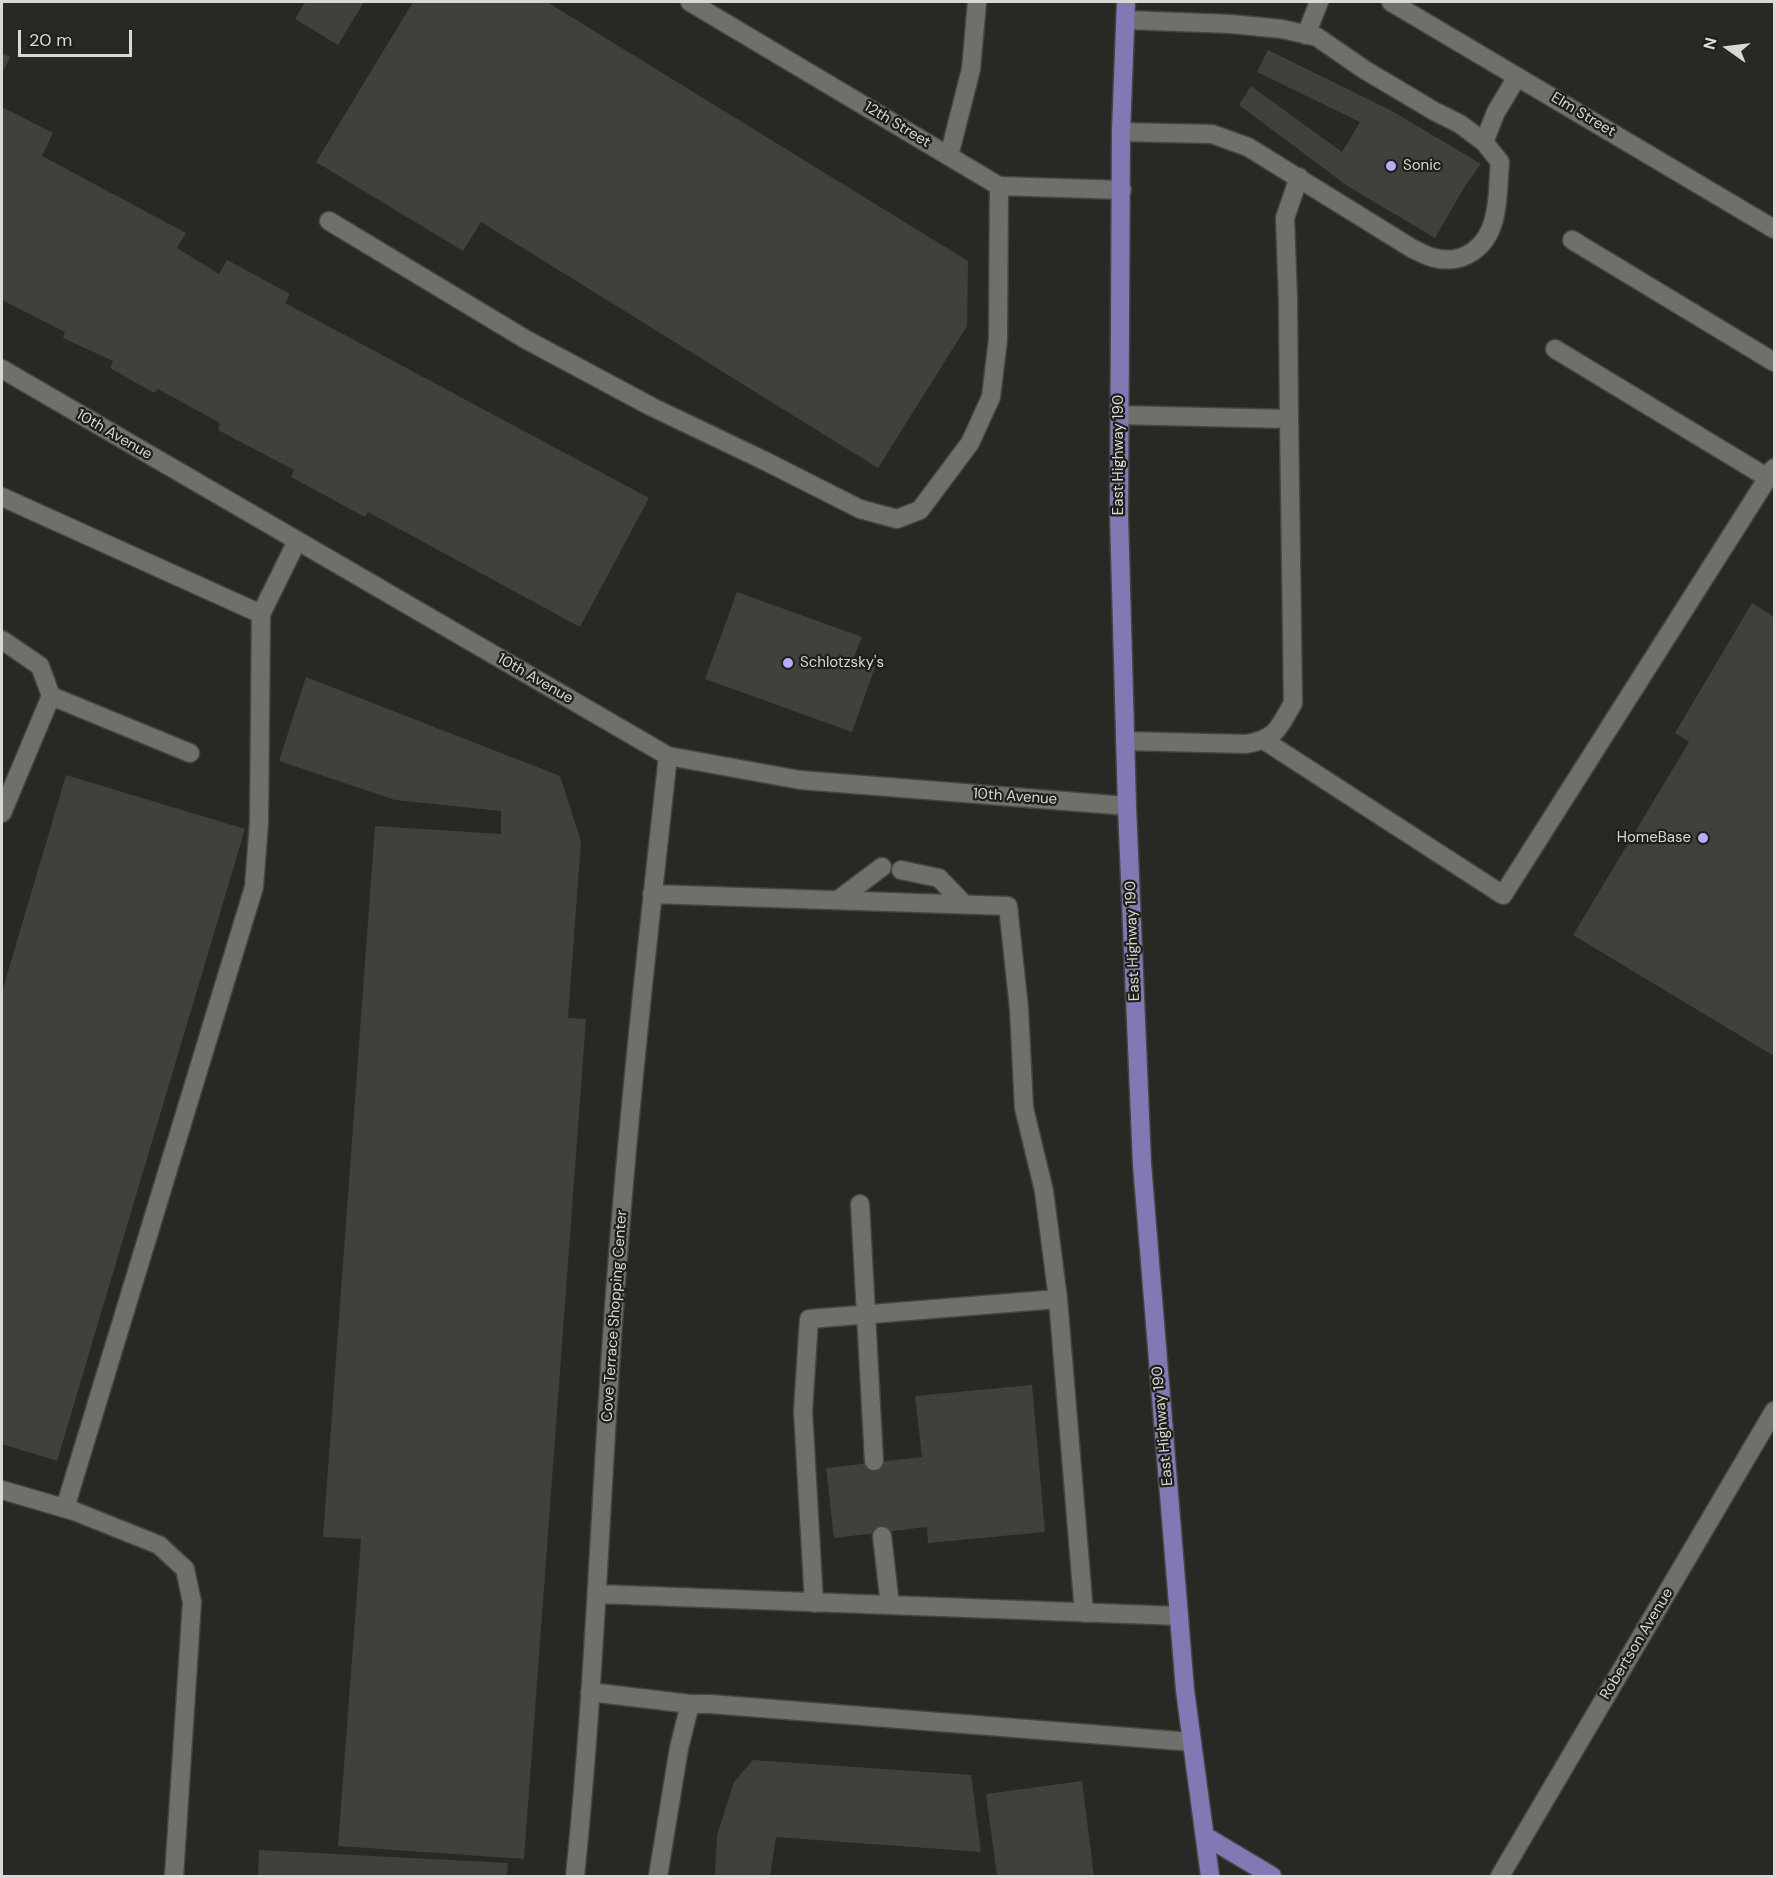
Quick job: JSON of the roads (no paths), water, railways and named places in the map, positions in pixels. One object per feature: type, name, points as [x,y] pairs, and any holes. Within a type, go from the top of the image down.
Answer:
[{"type":"main road","name":"East Highway 190","points":[[1126,11],[1121,132],[1119,515],[1127,806],[1142,1164],[1185,1690],[1210,1876]]},
{"type":"main road","points":[[1205,1836],[1272,1876]]},
{"type":"street","name":"12th Street","points":[[690,2],[999,186],[1122,190]]},
{"type":"street","points":[[948,156],[971,69],[977,2]]},
{"type":"street","points":[[1306,35],[1319,2]]},
{"type":"street","name":"Elm Street","points":[[1391,2],[1774,229]]},
{"type":"street","points":[[1121,132],[1212,134],[1248,147],[1413,249],[1434,258],[1451,260],[1470,256],[1486,241],[1495,218],[1500,162],[1485,142],[1460,124],[1365,70],[1317,37],[1281,28],[1126,11]]},
{"type":"street","points":[[1485,142],[1496,112],[1517,77]]},
{"type":"street","points":[[1125,741],[1246,744],[1265,741],[1281,726],[1293,703],[1285,218],[1299,177]]},
{"type":"street","points":[[329,221],[525,339],[641,402],[860,509],[897,519],[920,510],[970,443],[991,397],[998,339],[999,186]]},
{"type":"street","points":[[1572,240],[1774,362]]},
{"type":"street","points":[[1265,741],[1503,895],[1771,473],[1555,349]]},
{"type":"street","name":"10th Avenue","points":[[2,369],[668,756],[800,780],[1127,806]]},
{"type":"street","points":[[1119,415],[1288,419]]},
{"type":"street","points":[[2,497],[261,614]]},
{"type":"street","points":[[64,1508],[254,887],[260,822],[261,614],[297,541]]},
{"type":"street","points":[[2,813],[51,696],[40,666],[4,647]]},
{"type":"street","points":[[51,696],[190,753]]},
{"type":"street","name":"Cove Terrace Shopping Center","points":[[575,1876],[598,1594],[617,1268],[652,894],[668,756]]},
{"type":"street","points":[[838,900],[882,867]]},
{"type":"street","points":[[901,870],[939,878],[964,904]]},
{"type":"street","points":[[652,894],[1008,906],[1019,1009],[1024,1108],[1044,1191],[1058,1299],[1084,1612]]},
{"type":"street","points":[[860,1204],[874,1461]]},
{"type":"street","points":[[814,1603],[803,1411],[809,1319],[1058,1299]]},
{"type":"street","name":"Robertson Avenue","points":[[1500,1876],[1774,1411]]},
{"type":"street","points":[[2,1490],[64,1508],[159,1545],[185,1569],[192,1602],[174,1876]]},
{"type":"street","points":[[882,1536],[890,1605]]},
{"type":"street","points":[[598,1594],[1179,1616]]},
{"type":"street","points":[[590,1692],[690,1704],[1192,1742]]},
{"type":"street","points":[[658,1876],[679,1748],[690,1704]]},
{"type":"place","name":"Sonic","points":[[1391,166]]},
{"type":"place","name":"Schlotzsky's","points":[[788,663]]},
{"type":"place","name":"HomeBase","points":[[1703,838]]}]
